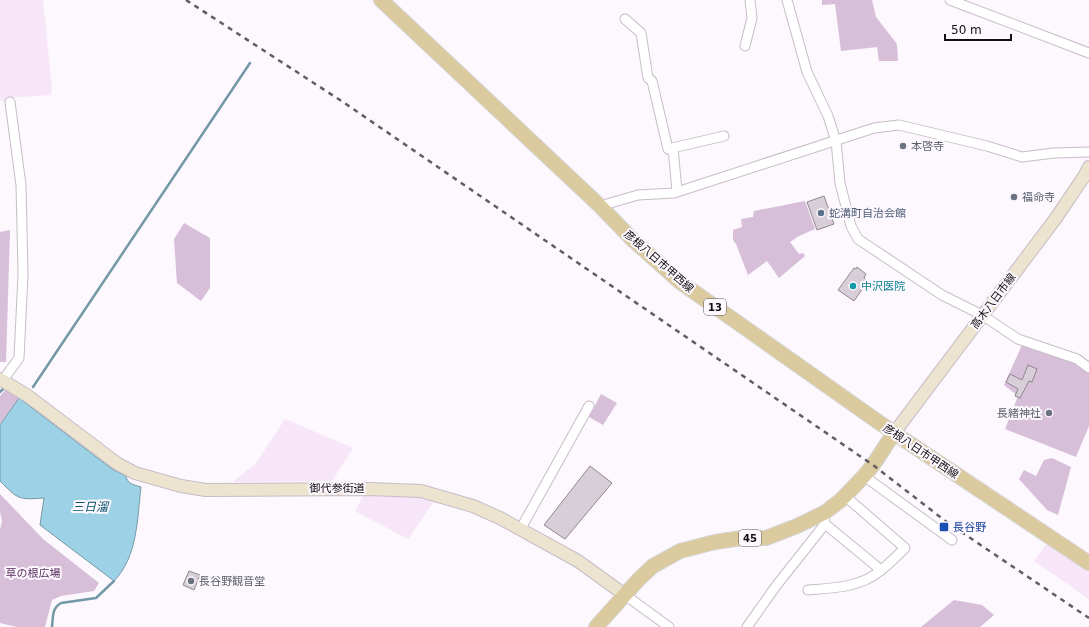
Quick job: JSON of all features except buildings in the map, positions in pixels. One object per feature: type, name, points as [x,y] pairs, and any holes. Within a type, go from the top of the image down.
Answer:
[{"type":"main road","name":"彦根八日市甲西線","points":[[381,0],[600,206],[632,239],[680,282],[894,433],[1089,563]]},
{"type":"main road","name":"45","points":[[596,627],[638,579],[653,566],[680,551],[715,542],[742,538],[766,538],[797,526],[824,518],[864,476],[894,433]]},
{"type":"street","points":[[745,46],[752,18],[750,0]]},
{"type":"street","points":[[787,0],[807,72],[828,116],[836,141],[840,184],[851,226],[858,239],[942,295],[982,315],[1018,339],[1077,359],[1089,368]]},
{"type":"street","points":[[950,0],[1089,53]]},
{"type":"street","points":[[625,19],[641,33],[648,78],[652,81],[668,149],[724,136]]},
{"type":"street","points":[[1,380],[19,358],[23,274],[21,185],[10,102]]},
{"type":"street","points":[[600,206],[638,195],[677,191],[874,128],[899,125],[986,146],[1022,157],[1054,153],[1089,152]]},
{"type":"street","points":[[673,148],[677,191]]},
{"type":"street","name":"高木八日市線","points":[[894,433],[1056,218],[1086,175],[1089,167]]},
{"type":"street","name":"御代参街道","points":[[1,380],[28,396],[118,464],[135,473],[147,477],[181,486],[206,490],[361,488],[421,492],[473,506],[500,518],[578,561],[669,627]]},
{"type":"street","points":[[520,530],[589,406]]},
{"type":"street","points":[[864,476],[952,540]]},
{"type":"street","points":[[808,590],[841,588],[864,581],[881,570],[906,548],[845,496]]},
{"type":"street","points":[[747,627],[824,518],[881,570]]},
{"type":"shaded area","points":[[0,0],[43,0],[52,88],[51,95],[7,98],[5,103],[0,99]]},
{"type":"shaded area","points":[[285,419],[353,448],[332,481],[233,482],[256,463]]},
{"type":"shaded area","points":[[363,496],[407,496],[435,500],[408,539],[355,511]]},
{"type":"shaded area","points":[[1049,541],[1089,568],[1089,599],[1034,561]]},
{"type":"green space","points":[[822,0],[872,0],[876,17],[897,44],[898,61],[879,61],[877,47],[841,51],[835,4],[822,5]]},
{"type":"green space","points":[[805,201],[815,229],[790,242],[799,254],[803,253],[805,256],[779,278],[767,261],[748,275],[733,240],[733,230],[742,227],[741,219],[753,217],[754,211]]},
{"type":"green space","points":[[184,223],[210,238],[210,288],[201,301],[177,283],[174,239]]},
{"type":"green space","points":[[10,230],[6,362],[0,362],[0,232]]},
{"type":"green space","name":"長緒神社","points":[[1022,345],[1075,361],[1089,373],[1089,426],[1076,457],[1005,429],[1018,396],[1004,385]]},
{"type":"green space","points":[[6,389],[19,398],[0,424],[0,396]]},
{"type":"green space","points":[[601,394],[617,403],[603,425],[589,417]]},
{"type":"green space","points":[[1052,458],[1071,467],[1058,515],[1047,510],[1019,479],[1024,470],[1036,476],[1044,460]]},
{"type":"green space","name":"草の根広場","points":[[0,494],[43,539],[99,583],[94,591],[61,596],[52,600],[45,627],[17,627],[0,623],[0,530],[2,521],[0,512]]},
{"type":"green space","points":[[954,600],[982,605],[994,615],[980,627],[921,627]]},
{"type":"water","name":"三日溜","points":[[19,398],[112,469],[126,476],[128,481],[141,487],[137,524],[132,549],[122,571],[114,581],[40,525],[44,498],[29,499],[19,497],[11,492],[0,481],[0,425]]},
{"type":"waterway","points":[[33,387],[250,63]]},
{"type":"waterway","points":[[0,392],[4,388]]},
{"type":"waterway","points":[[52,627],[54,613],[58,605],[61,603],[96,598],[114,581]]},
{"type":"railway","points":[[186,0],[343,102],[873,465],[948,523],[1089,618]]},
{"type":"place","name":"本啓寺","points":[[903,146]]},
{"type":"place","name":"福命寺","points":[[1014,197]]},
{"type":"place","name":"蛇溝町自治会館","points":[[821,213]]},
{"type":"place","name":"中沢医院","points":[[853,286]]},
{"type":"place","name":"長緒神社","points":[[1049,413]]},
{"type":"place","name":"長谷野","points":[[944,527]]},
{"type":"place","name":"長谷野観音堂","points":[[191,581]]}]
